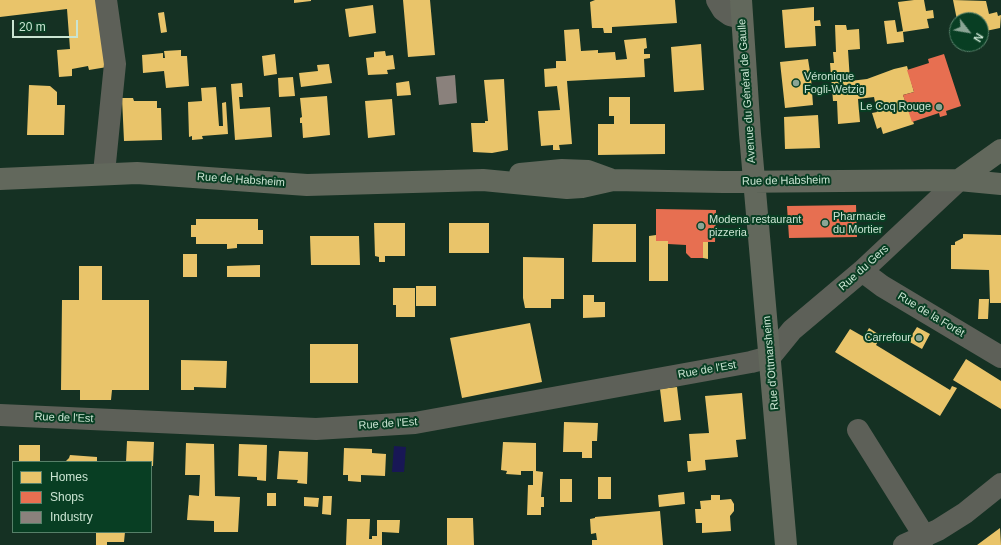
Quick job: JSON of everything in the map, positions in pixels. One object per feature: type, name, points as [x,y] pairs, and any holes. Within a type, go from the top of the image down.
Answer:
[{"type":"main road","name":"Avenue du Général de Gaulle","points":[[742,9],[754,182]]},
{"type":"main road","points":[[959,180],[1001,150]]},
{"type":"main road","name":"Rue de Habsheim","points":[[0,179],[138,172],[307,185],[483,180],[562,170],[588,171],[613,180],[754,182],[959,180],[1001,184]]},
{"type":"main road","name":"Rue d'Ottmarsheim","points":[[754,182],[786,545]]},
{"type":"street","points":[[104,173],[115,64],[106,0]]},
{"type":"street","points":[[717,0],[723,10],[730,15],[742,9]]},
{"type":"street","name":"Rue du Gers","points":[[770,357],[792,330],[862,271],[959,180]]},
{"type":"street","name":"Rue de la Forêt","points":[[862,271],[882,286],[1001,357]]},
{"type":"street","name":"Rue de l'Est","points":[[0,415],[316,429],[415,423],[770,357]]},
{"type":"street","points":[[858,430],[932,534]]},
{"type":"street","points":[[904,545],[932,534],[998,494]]},
{"type":"shaded area","points":[[394,446],[406,447],[404,472],[392,472]]},
{"type":"building: Homes","points":[[0,0],[97,0],[107,67],[89,70],[88,66],[72,69],[72,76],[59,77],[57,50],[70,49],[67,9],[0,17]]},
{"type":"building: Homes","points":[[294,0],[311,0],[311,1],[294,3]]},
{"type":"building: Homes","points":[[403,0],[430,0],[435,55],[408,57]]},
{"type":"building: Homes","points":[[595,0],[675,0],[677,23],[612,27],[612,33],[604,33],[603,28],[592,28],[590,2]]},
{"type":"building: Homes","points":[[924,0],[926,11],[933,10],[934,18],[927,19],[929,28],[903,32],[904,42],[887,44],[884,21],[895,20],[897,32],[903,31],[898,2]]},
{"type":"building: Homes","points":[[953,0],[986,1],[989,12],[955,12]]},
{"type":"building: Homes","points":[[373,5],[376,33],[349,37],[345,9]]},
{"type":"building: Homes","points":[[814,7],[814,21],[820,20],[821,26],[815,26],[816,46],[785,48],[782,10]]},
{"type":"building: Homes","points":[[164,12],[167,32],[161,33],[158,13]]},
{"type":"building: Homes","points":[[997,12],[998,16],[1001,15],[1000,28],[989,30],[989,14]]},
{"type":"building: Homes","points":[[835,25],[846,25],[847,30],[859,29],[860,49],[848,50],[850,81],[867,79],[907,66],[914,92],[903,95],[914,124],[883,134],[881,127],[877,129],[872,113],[877,112],[874,97],[858,99],[860,122],[838,124],[837,101],[833,101],[830,63],[834,63],[833,52],[836,52]]},
{"type":"building: Homes","points":[[579,29],[581,51],[598,50],[598,53],[615,52],[616,60],[627,59],[624,40],[646,38],[647,48],[644,49],[644,54],[650,54],[650,58],[644,59],[645,77],[567,81],[572,144],[559,145],[560,150],[553,150],[553,145],[541,146],[538,111],[560,110],[557,86],[545,87],[544,69],[556,68],[556,61],[566,61],[564,30]]},
{"type":"building: Homes","points":[[701,44],[704,90],[674,92],[671,47]]},
{"type":"building: Homes","points":[[181,50],[181,56],[187,56],[189,86],[166,88],[164,71],[143,73],[142,55],[163,53],[163,58],[165,58],[164,51]]},
{"type":"building: Homes","points":[[385,51],[386,56],[393,55],[395,69],[387,70],[388,74],[368,75],[366,58],[374,57],[374,52]]},
{"type":"building: Homes","points":[[275,54],[277,74],[264,76],[262,56]]},
{"type":"building: Homes","name":"Véronique Fogli-Wetzig","points":[[808,59],[813,105],[785,108],[780,62]]},
{"type":"building: Homes","points":[[329,64],[332,83],[301,87],[299,73],[318,71],[317,65]]},
{"type":"building: Homes","points":[[293,77],[295,96],[279,97],[278,78]]},
{"type":"building: Homes","points":[[504,79],[508,150],[492,153],[473,152],[471,123],[485,123],[485,121],[488,121],[484,80]]},
{"type":"building: Homes","points":[[409,81],[411,95],[397,96],[396,83]]},
{"type":"building: Homes","points":[[242,83],[243,97],[239,97],[240,109],[270,107],[272,137],[235,140],[231,84]]},
{"type":"building: Homes","points":[[29,85],[50,86],[57,92],[57,105],[65,105],[64,135],[27,135]]},
{"type":"building: Homes","points":[[216,87],[219,126],[223,126],[222,103],[226,102],[228,134],[202,136],[203,139],[192,140],[192,136],[189,137],[188,102],[202,101],[201,88]]},
{"type":"building: Homes","points":[[327,96],[330,135],[303,138],[302,123],[300,123],[300,118],[302,117],[300,98]]},
{"type":"building: Homes","points":[[609,97],[630,97],[630,124],[665,124],[665,154],[598,155],[598,124],[614,124],[614,116],[609,116]]},
{"type":"building: Homes","points":[[122,98],[133,98],[134,101],[157,101],[157,108],[161,108],[162,140],[124,141]]},
{"type":"building: Homes","points":[[392,99],[395,135],[368,138],[365,101]]},
{"type":"building: Homes","points":[[818,115],[820,148],[785,149],[784,117]]},
{"type":"building: Homes","points":[[196,219],[258,219],[258,230],[263,230],[263,244],[237,244],[237,248],[227,249],[227,244],[196,244],[196,237],[191,237],[191,225],[196,225]]},
{"type":"building: Homes","points":[[374,223],[405,223],[405,256],[385,256],[385,262],[379,262],[379,257],[375,256]]},
{"type":"building: Homes","points":[[449,223],[489,223],[489,253],[449,253]]},
{"type":"building: Homes","points":[[593,224],[636,224],[636,262],[592,262]]},
{"type":"building: Homes","points":[[963,234],[1001,235],[1001,303],[990,303],[989,270],[951,269],[951,245],[955,245],[955,242],[963,238]]},
{"type":"building: Homes","points":[[656,235],[656,241],[668,241],[668,281],[649,281],[649,236]]},
{"type":"building: Homes","points":[[310,236],[359,236],[360,265],[311,265]]},
{"type":"building: Homes","points":[[703,242],[708,242],[708,259],[703,258]]},
{"type":"building: Homes","points":[[183,254],[197,254],[197,277],[183,277]]},
{"type":"building: Homes","points":[[523,257],[564,258],[564,299],[551,299],[551,308],[525,308],[523,298]]},
{"type":"building: Homes","points":[[260,265],[260,277],[227,277],[227,266]]},
{"type":"building: Homes","points":[[79,266],[102,266],[102,300],[149,300],[149,390],[112,390],[111,400],[80,400],[80,390],[61,390],[62,300],[79,300]]},
{"type":"building: Homes","points":[[416,286],[436,286],[436,306],[416,306]]},
{"type":"building: Homes","points":[[393,288],[415,288],[415,317],[396,317],[396,305],[393,305]]},
{"type":"building: Homes","points":[[583,295],[594,295],[594,302],[605,302],[605,317],[583,318]]},
{"type":"building: Homes","points":[[979,299],[989,299],[988,319],[978,319]]},
{"type":"building: Homes","points":[[530,323],[542,382],[462,398],[450,338]]},
{"type":"building: Homes","name":"Carrefour","points":[[917,327],[930,334],[922,349],[908,341]]},
{"type":"building: Homes","points":[[869,328],[881,336],[876,345],[950,390],[952,386],[957,388],[940,416],[835,352],[850,329],[864,337]]},
{"type":"building: Homes","points":[[310,344],[358,344],[358,383],[310,383]]},
{"type":"building: Homes","points":[[966,359],[1001,381],[1001,409],[953,380]]},
{"type":"building: Homes","points":[[181,360],[227,361],[226,388],[194,387],[194,390],[181,390]]},
{"type":"building: Homes","points":[[677,387],[681,420],[664,422],[660,389]]},
{"type":"building: Homes","points":[[742,393],[746,439],[736,440],[738,457],[705,460],[706,470],[688,472],[687,461],[691,461],[689,434],[709,433],[705,396]]},
{"type":"building: Homes","points":[[564,422],[598,423],[597,441],[592,441],[592,458],[582,458],[582,452],[563,452]]},
{"type":"building: Homes","points":[[127,441],[154,442],[153,466],[152,461],[126,461]]},
{"type":"building: Homes","points":[[503,442],[536,443],[536,471],[543,472],[541,497],[544,497],[544,507],[541,507],[541,515],[527,515],[528,485],[533,485],[533,471],[521,471],[521,475],[506,474],[507,471],[501,470]]},
{"type":"building: Homes","points":[[186,443],[214,444],[215,496],[240,497],[238,532],[214,532],[214,521],[187,520],[189,495],[199,496],[200,475],[185,475]]},
{"type":"building: Homes","points":[[239,444],[267,445],[266,481],[257,480],[257,477],[238,476]]},
{"type":"building: Homes","points":[[19,445],[40,445],[40,461],[19,461]]},
{"type":"building: Homes","points":[[344,448],[372,449],[372,453],[386,454],[385,476],[361,475],[361,482],[348,481],[348,475],[343,475]]},
{"type":"building: Homes","points":[[279,451],[308,452],[307,484],[297,483],[298,480],[277,479]]},
{"type":"building: Homes","points":[[70,455],[97,457],[97,461],[66,461]]},
{"type":"building: Homes","points":[[598,477],[611,477],[611,499],[598,499]]},
{"type":"building: Homes","points":[[560,479],[572,479],[572,502],[560,502]]},
{"type":"building: Homes","points":[[684,492],[685,504],[659,507],[658,495]]},
{"type":"building: Homes","points":[[267,493],[276,493],[276,506],[267,506]]},
{"type":"building: Homes","points":[[711,495],[720,495],[720,500],[731,499],[734,504],[734,511],[730,516],[731,531],[702,533],[702,523],[696,523],[695,509],[701,509],[700,501],[711,500]]},
{"type":"building: Homes","points":[[323,496],[332,496],[331,515],[322,514]]},
{"type":"building: Homes","points":[[304,497],[319,498],[318,507],[304,506]]},
{"type":"building: Homes","points":[[660,511],[663,545],[592,545],[592,540],[597,540],[596,533],[591,534],[590,519],[595,517]]},
{"type":"building: Homes","points":[[447,518],[473,518],[474,545],[447,545]]},
{"type":"building: Homes","points":[[347,519],[370,519],[369,539],[372,539],[372,536],[377,536],[377,520],[400,520],[399,533],[382,532],[382,545],[346,545]]},
{"type":"building: Homes","points":[[1000,528],[1001,545],[977,545]]},
{"type":"building: Homes","points":[[96,533],[125,533],[124,542],[107,542],[107,545],[96,545]]},
{"type":"building: Shops","points":[[944,54],[961,106],[946,111],[947,115],[940,117],[939,113],[912,122],[903,95],[914,92],[907,70],[929,63],[928,59]]},
{"type":"building: Shops","points":[[856,205],[857,237],[789,238],[787,206]]},
{"type":"building: Shops","points":[[656,209],[716,210],[715,242],[703,242],[703,258],[691,258],[686,253],[686,245],[668,244],[668,241],[656,241]]},
{"type":"building: Industry","points":[[455,75],[457,103],[439,105],[436,77]]},
{"type":"place","name":"Véronique Fogli-Wetzig","points":[[796,83]]},
{"type":"place","name":"Le Coq Rouge","points":[[939,107]]},
{"type":"place","name":"Pharmacie du Mortier","points":[[825,223]]},
{"type":"place","name":"Modena restaurant pizzeria","points":[[701,226]]},
{"type":"place","name":"Carrefour","points":[[919,338]]}]
